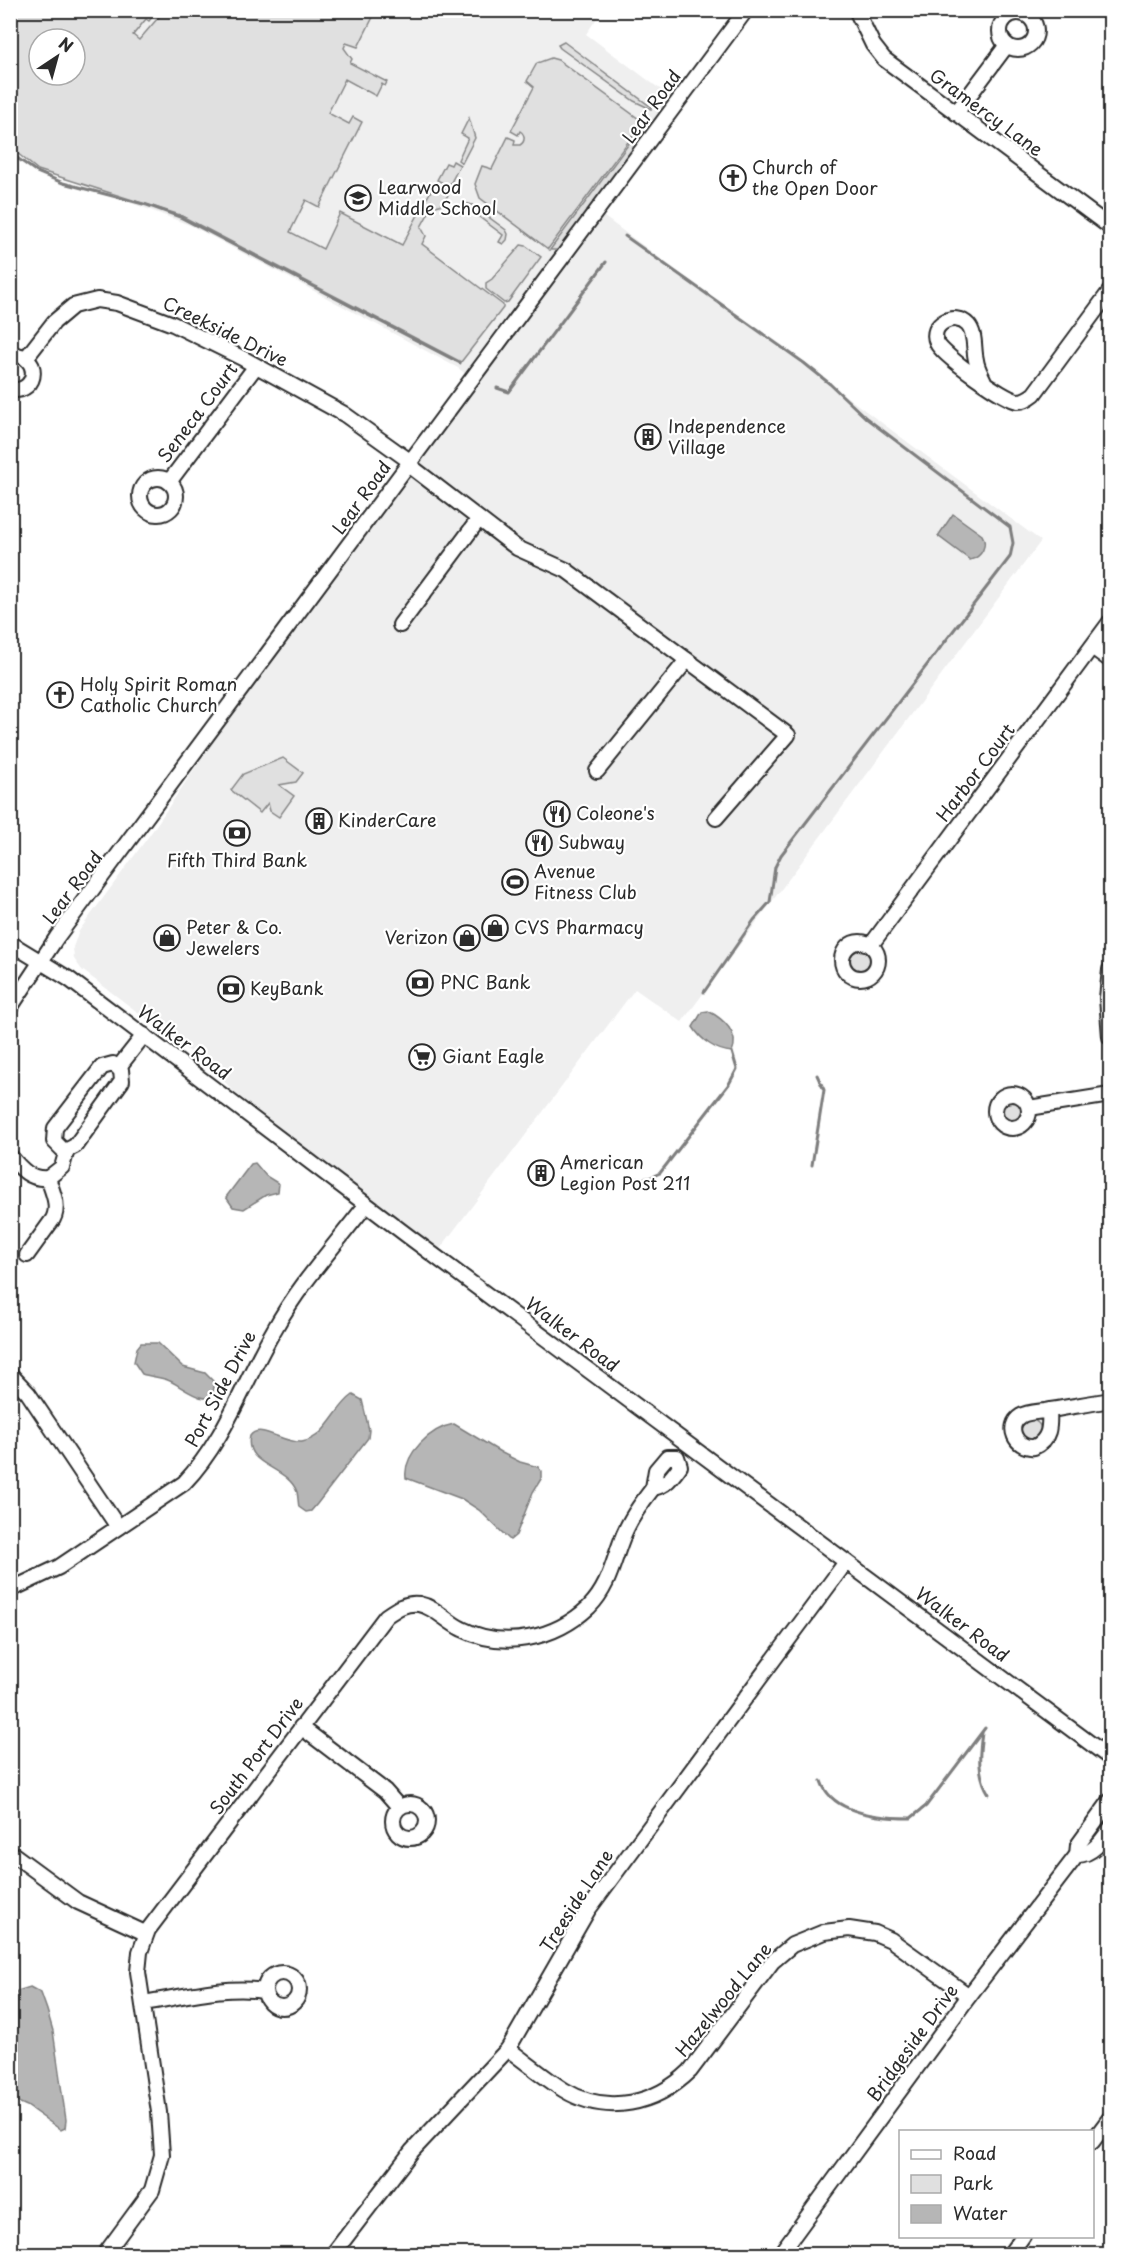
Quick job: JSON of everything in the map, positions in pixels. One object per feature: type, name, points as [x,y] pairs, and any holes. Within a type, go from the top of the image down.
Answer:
[{"type":"street","name":"Lear Road","points":[[10,1008],[57,938],[746,10]]},
{"type":"street","name":"Gramercy Lane","points":[[855,11],[873,45],[884,58],[1110,227]]},
{"type":"street","points":[[956,113],[1007,45]]},
{"type":"street","points":[[984,381],[976,362],[972,332],[968,325],[961,320],[952,318],[946,320],[936,331],[935,337],[937,344],[950,359],[984,381],[1016,401],[1025,400],[1034,394],[1110,291]]},
{"type":"street","name":"Creekside Drive","points":[[26,358],[64,311],[82,302],[97,300],[117,303],[174,324],[344,414],[517,548],[566,570],[788,735],[716,818]]},
{"type":"street","points":[[10,355],[20,355],[26,358],[32,367],[32,380],[23,389],[10,390]]},
{"type":"street","name":"Seneca Court","points":[[169,482],[256,366]]},
{"type":"street","points":[[400,625],[479,519]]},
{"type":"street","name":"Harbor Court","points":[[871,945],[1101,642],[1110,622]]},
{"type":"street","points":[[1101,642],[1110,660]]},
{"type":"street","points":[[597,771],[687,660]]},
{"type":"street","name":"Walker Road","points":[[10,943],[69,979],[366,1205],[1110,1758]]},
{"type":"street","points":[[1110,970],[1107,1005],[1110,1037]]},
{"type":"street","points":[[118,1068],[144,1035]]},
{"type":"street","points":[[113,1064],[118,1068],[123,1074],[122,1081],[75,1146],[67,1150],[62,1149],[54,1141],[55,1128],[102,1067],[113,1064]]},
{"type":"street","points":[[1029,1108],[1110,1095]]},
{"type":"street","points":[[10,1156],[28,1174],[41,1179],[48,1178],[62,1167],[67,1150]]},
{"type":"street","points":[[27,1255],[56,1214],[48,1178]]},
{"type":"street","name":"Port Side Drive","points":[[10,1590],[59,1567],[184,1483],[219,1438],[274,1330],[299,1292],[366,1205]]},
{"type":"street","points":[[10,1374],[28,1393],[118,1527]]},
{"type":"street","points":[[1049,1410],[1110,1400]]},
{"type":"street","name":"South Port Drive","points":[[105,2254],[152,2190],[162,2155],[160,2121],[138,1972],[140,1952],[146,1933],[381,1620],[403,1605],[414,1604],[426,1606],[460,1629],[479,1636],[519,1640],[546,1634],[577,1617],[604,1588],[627,1527],[653,1488],[654,1475],[659,1465],[667,1457],[677,1457],[687,1444]]},
{"type":"street","name":"Treeside Lane","points":[[333,2254],[399,2166],[508,2049],[588,1910],[846,1562]]},
{"type":"street","points":[[301,1728],[385,1791],[399,1807]]},
{"type":"street","name":"Bridgeside Drive","points":[[780,2254],[969,1996],[1077,1855],[1078,1845],[1110,1801]]},
{"type":"street","name":"Bridgeside Drive","points":[[1077,1855],[1085,1855],[1100,1842],[1110,1829]]},
{"type":"street","points":[[10,1852],[78,1902],[146,1933]]},
{"type":"street","name":"Hazelwood Lane","points":[[508,2049],[564,2090],[580,2098],[614,2104],[631,2104],[648,2100],[678,2084],[690,2072],[778,1956],[807,1937],[841,1929],[867,1931],[891,1940],[969,1996]]},
{"type":"street","points":[[143,2003],[229,1990],[264,1991]]},
{"type":"street","points":[[1094,2139],[1110,2118]]},
{"type":"street","points":[[1010,2254],[1022,2238]]},
{"type":"shaded area","name":"Learwood Middle School","points":[[11,11],[602,11],[586,34],[672,98],[467,375],[458,368],[192,226],[45,170],[27,87],[87,87],[87,27],[27,27],[27,86]]},
{"type":"shaded area","points":[[603,216],[1041,541],[682,1022],[635,989],[440,1249],[313,1154],[233,1091],[214,1070],[82,970],[74,959],[73,947],[79,931],[151,833],[229,718]]},
{"type":"green space","points":[[10,11],[157,11],[149,21],[146,19],[133,35],[139,40],[164,11],[376,11],[358,47],[346,43],[344,48],[352,59],[350,63],[387,82],[385,86],[382,84],[376,96],[345,79],[328,113],[349,124],[353,117],[362,122],[319,207],[306,200],[290,232],[323,249],[340,213],[402,245],[435,183],[450,191],[443,204],[433,205],[421,227],[426,236],[422,244],[503,305],[503,308],[461,362],[180,215],[38,170],[11,148]]},
{"type":"green space","points":[[564,42],[651,109],[634,101],[560,48],[558,45]]},
{"type":"green space","points":[[551,58],[558,60],[643,122],[548,249],[480,198],[475,184],[482,166],[492,169],[508,137],[515,140],[514,145],[520,145],[523,142],[524,136],[520,131],[518,135],[511,131],[534,87],[527,81],[537,63]]},
{"type":"green space","points":[[469,118],[475,138],[462,163],[458,160],[468,138],[461,134]]},
{"type":"green space","points":[[642,126],[644,136],[560,250],[550,250]]},
{"type":"green space","points":[[453,161],[460,165],[449,186],[437,180],[446,163],[451,165]]},
{"type":"green space","points":[[465,203],[472,205],[506,230],[507,240],[503,244],[499,242],[503,235],[467,208],[461,214],[460,207]]},
{"type":"green space","points":[[521,245],[541,257],[508,302],[504,303],[486,289],[486,283]]},
{"type":"green space","points":[[283,758],[303,773],[296,782],[279,785],[294,796],[279,817],[270,811],[268,803],[260,813],[231,790],[243,774]]},
{"type":"green space","points":[[860,948],[868,952],[872,960],[868,968],[860,972],[852,968],[848,960],[852,952]]},
{"type":"green space","points":[[1008,1101],[1016,1101],[1022,1107],[1022,1115],[1016,1121],[1008,1121],[1002,1115],[1002,1107]]},
{"type":"green space","points":[[1027,1420],[1035,1420],[1041,1426],[1041,1434],[1035,1440],[1027,1440],[1021,1434],[1021,1426]]},
{"type":"water","points":[[953,514],[982,535],[984,539],[981,553],[970,560],[938,536]]},
{"type":"water","points":[[708,1011],[720,1018],[732,1033],[734,1045],[732,1052],[720,1050],[710,1044],[693,1027],[702,1012]]},
{"type":"water","points":[[255,1163],[266,1176],[279,1184],[278,1192],[266,1195],[244,1209],[233,1207],[226,1197],[251,1164]]},
{"type":"water","points":[[141,1343],[158,1343],[183,1367],[205,1373],[214,1382],[210,1397],[197,1396],[170,1381],[142,1374],[134,1362],[137,1348]]},
{"type":"water","points":[[353,1395],[362,1400],[369,1430],[368,1438],[317,1504],[311,1511],[306,1512],[299,1507],[297,1492],[292,1483],[253,1454],[250,1436],[260,1431],[295,1442],[311,1439],[325,1428]]},
{"type":"water","points":[[454,1424],[502,1453],[520,1462],[538,1467],[541,1471],[541,1479],[533,1492],[516,1535],[510,1540],[479,1510],[462,1499],[406,1478],[409,1460],[420,1444],[436,1431]]},
{"type":"water","points":[[30,1987],[41,1993],[53,2031],[66,2120],[65,2128],[61,2130],[27,2106],[11,2099],[11,2004],[17,1991]]},
{"type":"waterway","points":[[10,153],[37,172],[63,183],[147,205],[180,217],[460,363]]},
{"type":"waterway","points":[[10,169],[10,183]]},
{"type":"waterway","points":[[625,236],[804,363],[866,418],[1010,527],[1013,543],[1010,557],[781,855],[775,867],[770,902],[754,920],[704,992]]},
{"type":"waterway","points":[[497,388],[509,392],[606,262]]},
{"type":"waterway","points":[[638,1179],[649,1178],[660,1173],[729,1084],[737,1069],[732,1052]]},
{"type":"waterway","points":[[812,1165],[824,1090],[817,1075]]},
{"type":"waterway","points":[[821,1781],[835,1801],[846,1807],[872,1815],[911,1818],[926,1806],[985,1728]]},
{"type":"waterway","points":[[982,1733],[981,1772],[989,1794]]},
{"type":"place","name":"Church of the Open Door","points":[[733,178]]},
{"type":"place","name":"Learwood Middle School","points":[[358,198]]},
{"type":"place","name":"Independence Village","points":[[648,437]]},
{"type":"place","name":"Holy Spirit Roman Catholic Church","points":[[60,695]]},
{"type":"place","name":"Coleone's","points":[[557,814]]},
{"type":"place","name":"KinderCare","points":[[319,821]]},
{"type":"place","name":"Fifth Third Bank","points":[[237,833]]},
{"type":"place","name":"Subway","points":[[539,843]]},
{"type":"place","name":"Avenue Fitness Club","points":[[515,882]]},
{"type":"place","name":"CVS Pharmacy","points":[[495,928]]},
{"type":"place","name":"Peter & Co. Jewelers","points":[[167,938]]},
{"type":"place","name":"Verizon","points":[[467,938]]},
{"type":"place","name":"PNC Bank","points":[[420,983]]},
{"type":"place","name":"KeyBank","points":[[231,989]]},
{"type":"place","name":"Giant Eagle","points":[[422,1057]]},
{"type":"place","name":"American Legion Post 211","points":[[541,1173]]}]
